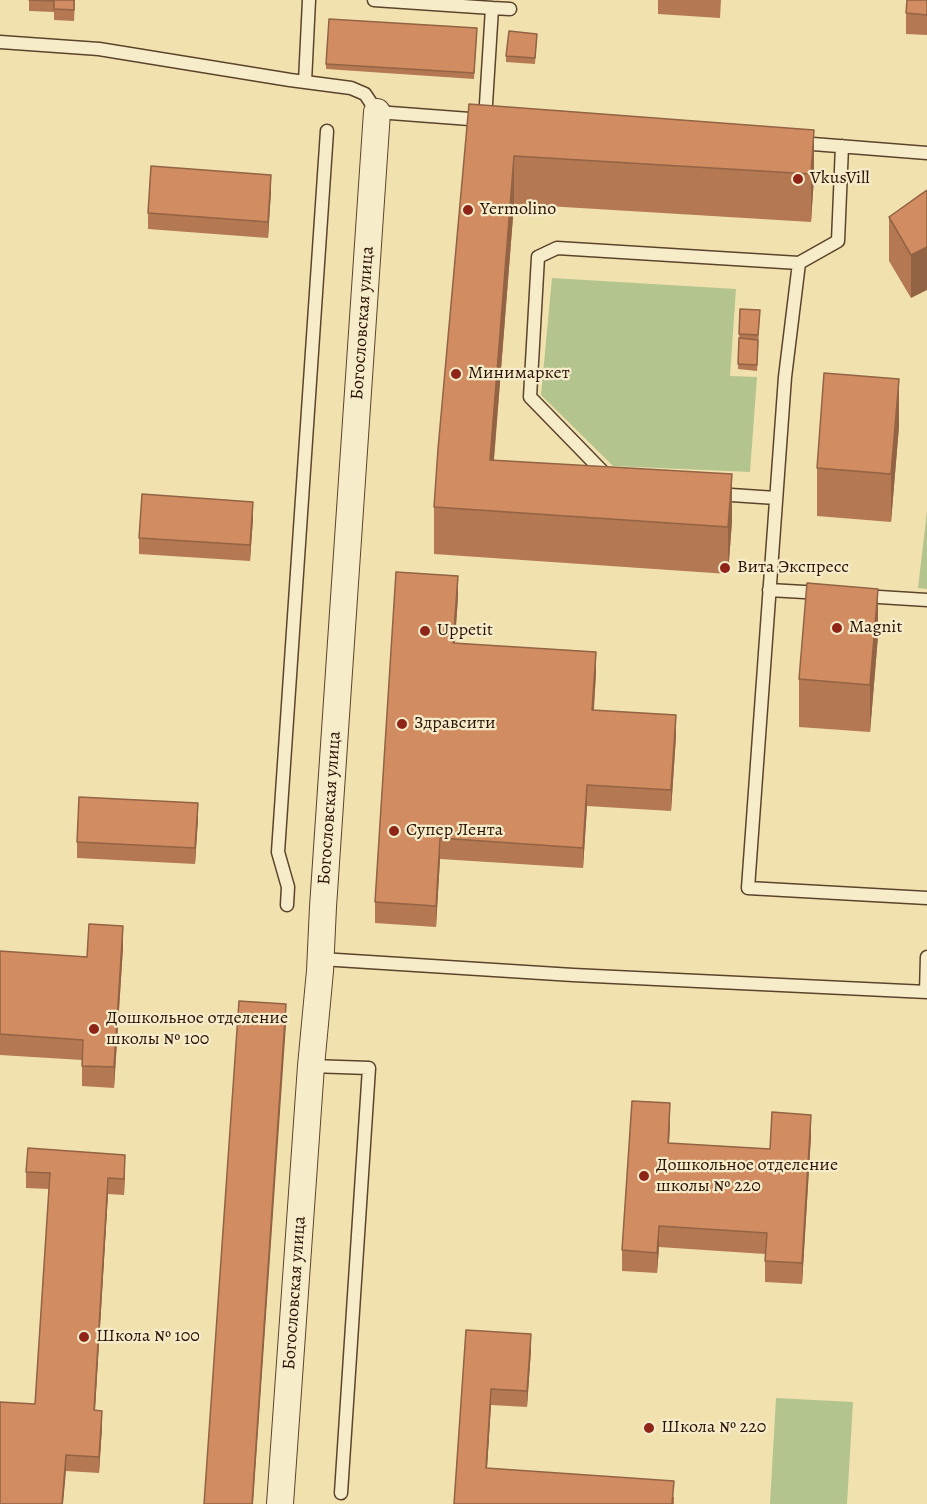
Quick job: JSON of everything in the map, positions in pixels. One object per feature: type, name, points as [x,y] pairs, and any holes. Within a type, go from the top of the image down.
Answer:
[{"type":"street","name":"Богословская улица","points":[[280,1504],[310,1066],[321,959],[377,112]]},
{"type":"lane","points":[[305,82],[309,0]]},
{"type":"lane","points":[[374,0],[510,9]]},
{"type":"lane","points":[[0,42],[99,49],[351,88],[365,94],[377,112],[491,121],[492,8]]},
{"type":"lane","points":[[287,905],[288,887],[278,852],[327,131]]},
{"type":"lane","points":[[782,142],[927,153]]},
{"type":"lane","points":[[619,488],[530,397],[538,257],[557,248],[799,263],[838,241],[842,146]]},
{"type":"lane","points":[[799,263],[786,377],[776,498],[748,888],[927,898]]},
{"type":"lane","points":[[707,493],[776,498]]},
{"type":"lane","points":[[769,590],[927,600]]},
{"type":"lane","points":[[321,959],[573,975],[926,992],[927,957]]},
{"type":"lane","points":[[310,1066],[369,1068],[341,1493]]},
{"type":"green space","points":[[552,278],[736,289],[730,376],[757,377],[750,472],[613,466],[541,395]]},
{"type":"green space","points":[[927,511],[927,589],[918,588]]},
{"type":"green space","points":[[776,1398],[853,1402],[847,1504],[770,1504]]},
{"type":"building","points":[[29,0],[74,0],[74,10],[54,9],[54,1]]},
{"type":"building","points":[[907,0],[927,0],[927,15],[906,13]]},
{"type":"building","points":[[329,19],[477,28],[474,73],[326,64]]},
{"type":"building","points":[[509,31],[537,34],[535,58],[506,56]]},
{"type":"building","points":[[469,104],[814,130],[811,174],[514,156],[490,460],[732,474],[728,527],[434,507]]},
{"type":"building","points":[[151,166],[271,175],[268,222],[148,213]]},
{"type":"building","points":[[927,190],[927,247],[911,255],[889,217]]},
{"type":"building","points":[[740,309],[760,310],[758,335],[739,334]]},
{"type":"building","points":[[739,338],[758,340],[757,365],[738,364]]},
{"type":"building","points":[[824,373],[899,379],[891,474],[817,468]]},
{"type":"building","points":[[142,494],[253,502],[250,545],[139,538]]},
{"type":"building","points":[[396,572],[458,576],[453,643],[596,652],[592,710],[676,715],[671,790],[587,785],[583,848],[440,838],[436,906],[375,902]]},
{"type":"building","points":[[807,583],[878,589],[870,685],[799,679]]},
{"type":"building","points":[[79,797],[198,803],[195,848],[77,842]]},
{"type":"building","points":[[89,924],[123,926],[114,1067],[82,1066],[83,1040],[0,1034],[0,951],[87,957]]},
{"type":"building","points":[[239,1001],[286,1004],[252,1504],[204,1504]]},
{"type":"building","points":[[632,1101],[670,1103],[668,1143],[770,1149],[772,1112],[811,1115],[802,1263],[765,1261],[767,1233],[659,1226],[657,1253],[622,1250]]},
{"type":"building","points":[[28,1148],[125,1155],[124,1179],[108,1178],[94,1410],[102,1411],[99,1457],[66,1455],[62,1504],[0,1504],[0,1402],[35,1404],[50,1173],[26,1172]]},
{"type":"building","points":[[466,1330],[531,1334],[527,1391],[491,1389],[486,1468],[674,1481],[672,1504],[454,1504]]},
{"type":"place","name":"VkusVill","points":[[798,179]]},
{"type":"place","name":"Yermolino","points":[[468,210]]},
{"type":"place","name":"Минимаркет","points":[[456,374]]},
{"type":"place","name":"Вита Экспресс","points":[[725,568]]},
{"type":"place","name":"Magnit","points":[[837,628]]},
{"type":"place","name":"Uppetit","points":[[425,631]]},
{"type":"place","name":"Здравсити","points":[[402,724]]},
{"type":"place","name":"Супер Лента","points":[[394,831]]},
{"type":"place","name":"Дошкольное отделение школы № 100","points":[[94,1029]]},
{"type":"place","name":"Дошкольное отделение школы № 220","points":[[644,1176]]},
{"type":"place","name":"Школа № 100","points":[[84,1337]]},
{"type":"place","name":"Школа № 220","points":[[649,1428]]}]
